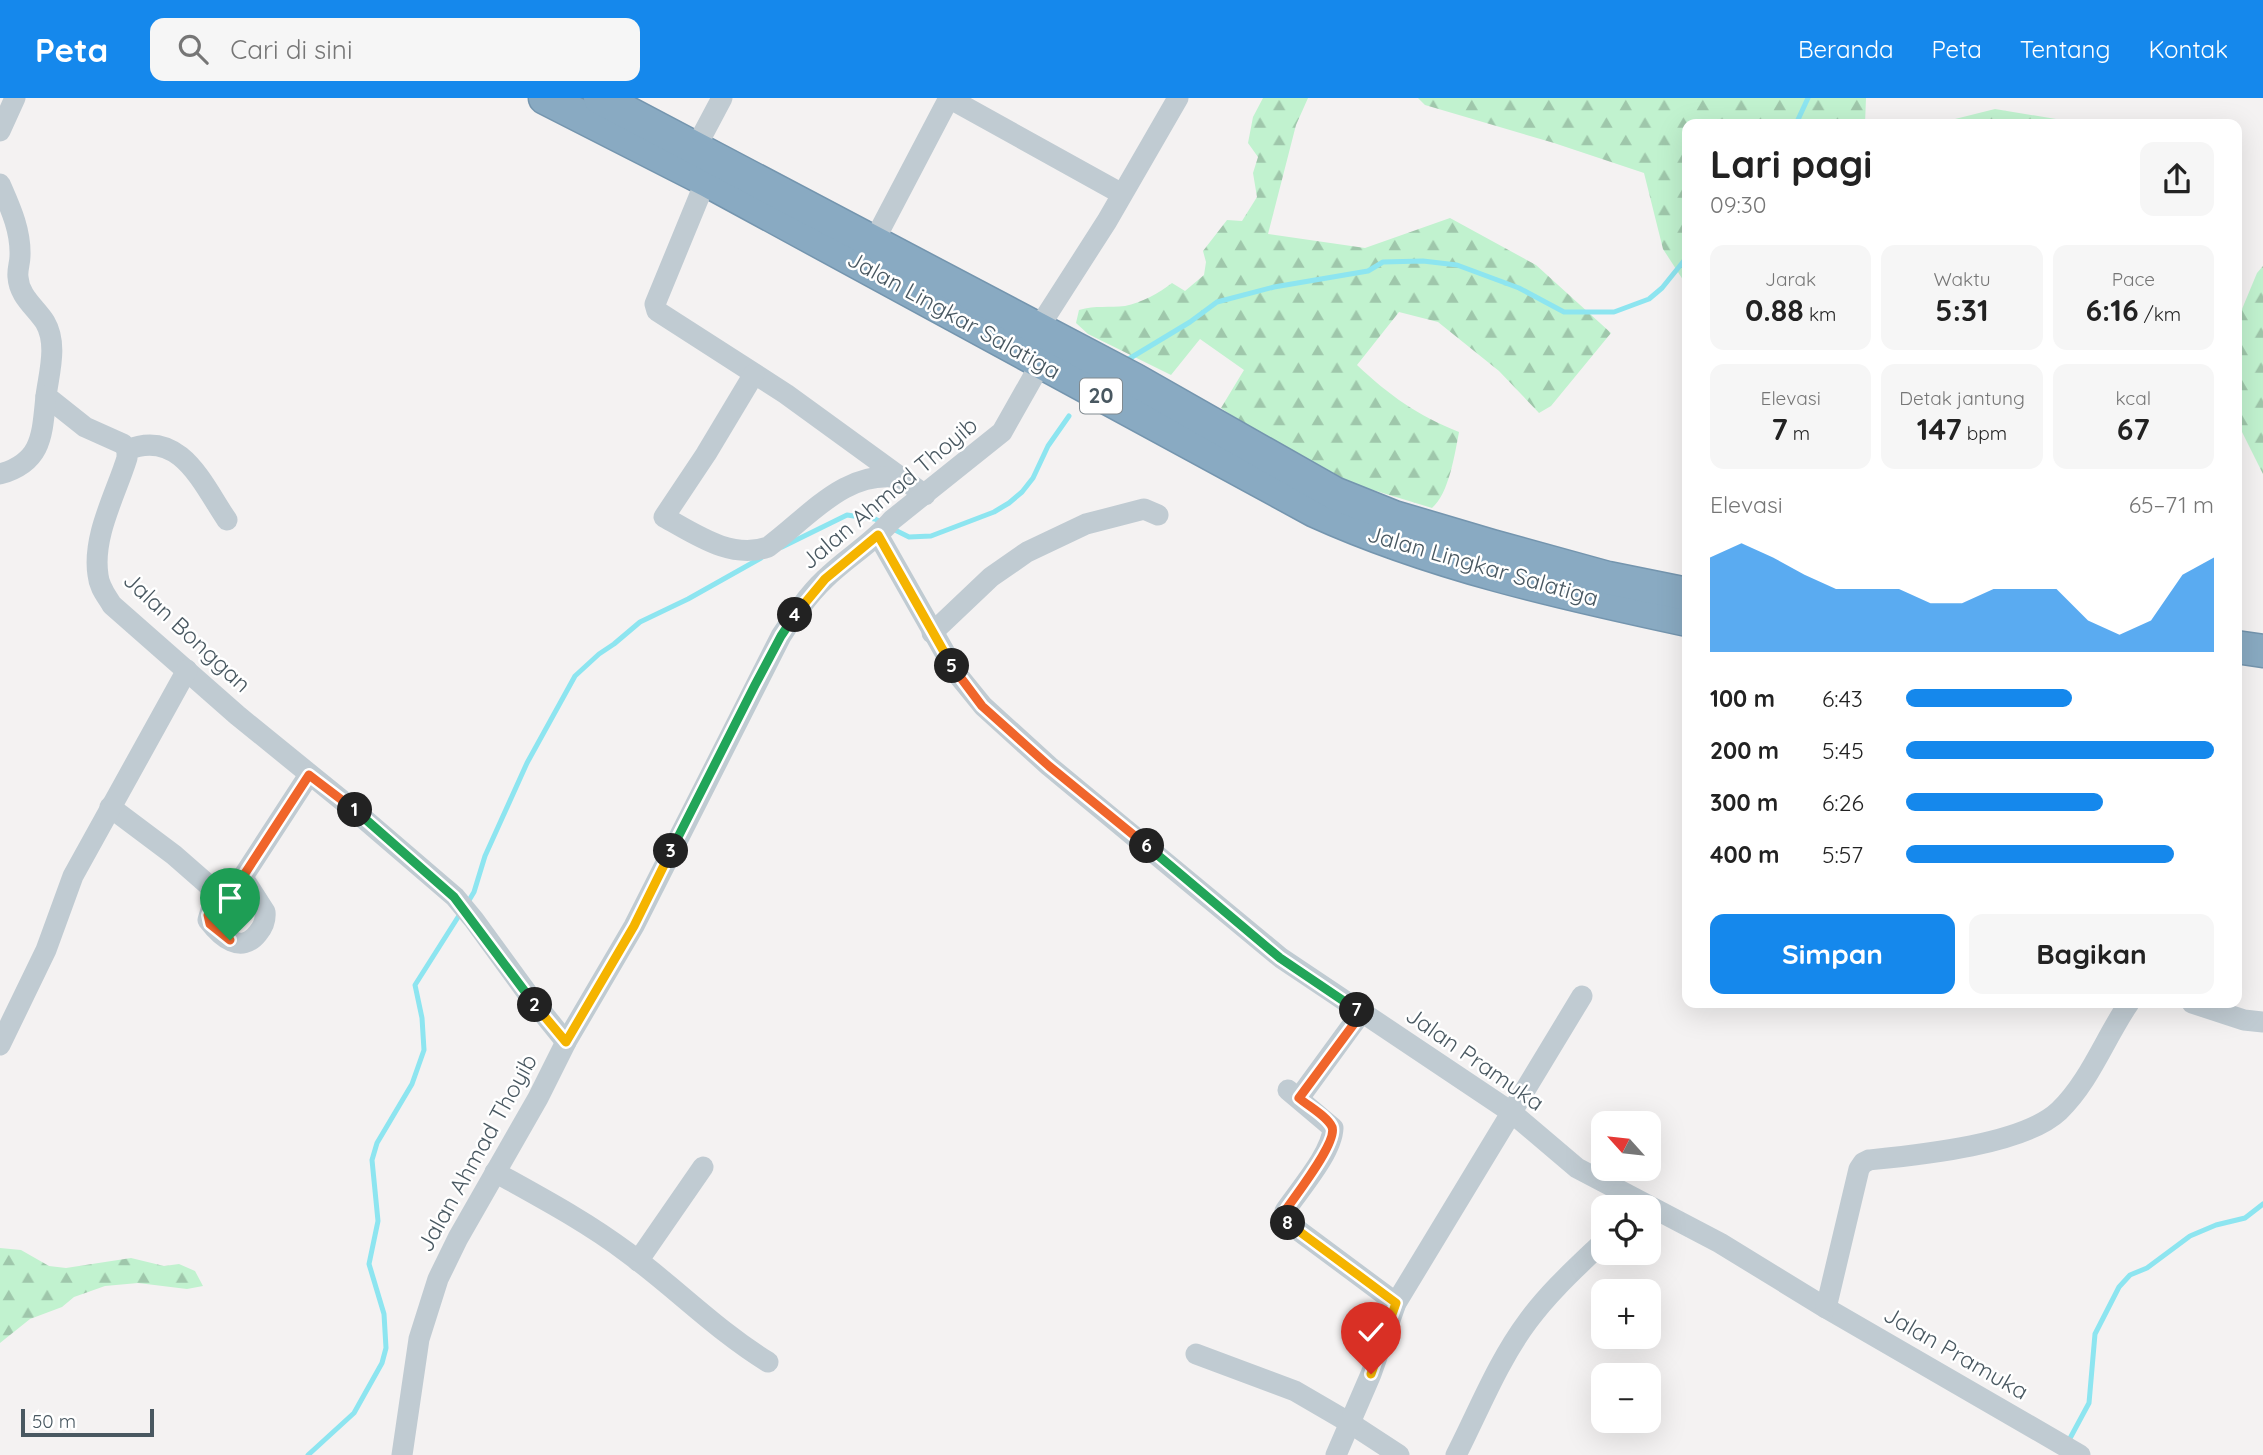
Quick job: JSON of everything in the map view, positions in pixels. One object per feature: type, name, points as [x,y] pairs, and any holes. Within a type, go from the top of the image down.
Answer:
[{"type":"highway","name":"Jalan Lingkar Salatiga","points":[[545,98],[1034,348],[1135,380],[1258,466],[1314,511],[1389,541],[1482,570],[1682,619]]},
{"type":"highway","name":"Jalan Lingkar Salatiga","points":[[600,98],[874,241],[1034,348]]},
{"type":"highway","name":"Jalan Lingkar Salatiga","points":[[1258,466],[1394,517],[1608,578],[1682,593]]},
{"type":"highway","points":[[2242,648],[2263,651]]},
{"type":"highway","points":[[2242,670],[2263,672]]},
{"type":"street","points":[[0,131],[15,98]]},
{"type":"street","points":[[696,147],[722,98]]},
{"type":"street","points":[[874,241],[949,98],[1122,194]]},
{"type":"street","name":"Jalan Ahmad Thoyib","points":[[402,1455],[419,1339],[434,1291],[458,1238],[538,1098],[566,1042],[634,926],[781,636],[804,602],[825,579],[1002,432],[1034,348],[1178,98]]},
{"type":"street","points":[[706,180],[655,304],[661,315],[786,394],[925,495]]},
{"type":"street","points":[[0,184],[18,230],[18,277],[22,294],[46,324],[50,334],[51,359],[42,434],[35,454],[25,463],[0,474]]},
{"type":"street","points":[[754,374],[664,517],[717,544],[737,551],[754,552],[776,541],[846,485],[876,476],[901,478]]},
{"type":"street","points":[[46,396],[85,427],[123,444],[127,450],[150,444],[172,449],[184,459],[227,520]]},
{"type":"street","name":"Jalan Bonggan","points":[[127,450],[127,458],[101,535],[97,574],[112,605],[237,715],[349,806],[454,897],[566,1042]]},
{"type":"street","points":[[932,632],[991,577],[1027,552],[1086,524],[1144,509],[1158,515]]},
{"type":"street","name":"Jalan Pramuka","points":[[885,528],[932,632],[957,674],[982,706],[1049,766],[1280,958],[1511,1112],[1577,1168],[1624,1195]]},
{"type":"street","points":[[0,1045],[46,950],[74,876],[187,670]]},
{"type":"street","points":[[244,875],[265,912],[266,919],[249,943],[236,944],[208,920],[211,910],[244,875],[309,775]]},
{"type":"street","points":[[110,807],[174,855],[222,897]]},
{"type":"street","points":[[1336,1455],[1371,1374],[1396,1303],[1582,996]]},
{"type":"street","points":[[1826,1308],[1859,1169],[1863,1163],[1944,1151],[2017,1134],[2038,1126],[2059,1111],[2077,1088],[2126,1008]]},
{"type":"street","points":[[2207,1008],[2244,1020],[2263,1022]]},
{"type":"street","points":[[1362,1013],[1293,1094],[1333,1128],[1327,1149],[1285,1211],[1287,1222],[1396,1303]]},
{"type":"street","points":[[639,1261],[703,1167]]},
{"type":"street","points":[[495,1172],[569,1213],[639,1261],[734,1341],[768,1362]]},
{"type":"street","name":"Jalan Pramuka","points":[[1661,1215],[1720,1243],[1826,1308],[2080,1455]]},
{"type":"street","points":[[1456,1455],[1497,1369],[1527,1321],[1556,1287],[1591,1253]]},
{"type":"street","points":[[1196,1354],[1295,1391],[1399,1455]]},
{"type":"green space","points":[[1263,98],[1308,98],[1296,125],[1268,234],[1365,248],[1450,218],[1536,265],[1611,333],[1551,406],[1539,413],[1499,371],[1438,322],[1399,312],[1357,365],[1405,404],[1459,432],[1447,483],[1432,508],[1350,483],[1244,424],[1221,408],[1244,370],[1200,339],[1171,375],[1088,334],[1076,323],[1079,310],[1131,305],[1172,283],[1185,291],[1204,275],[1206,262],[1203,251],[1227,220],[1242,221],[1257,197],[1253,173],[1258,157],[1248,143],[1253,117]]},
{"type":"green space","points":[[1418,98],[1866,98],[1865,119],[1682,119],[1682,278],[1663,249],[1644,173],[1425,105]]},
{"type":"green space","points":[[1995,109],[2056,119],[1955,119]]},
{"type":"green space","points":[[2263,266],[2263,474],[2242,432],[2242,309],[2257,273]]},
{"type":"green space","points":[[0,1248],[21,1250],[49,1266],[66,1268],[131,1258],[164,1266],[179,1264],[195,1271],[203,1286],[187,1289],[138,1283],[105,1286],[74,1297],[62,1307],[30,1319],[0,1343]]},
{"type":"waterway","points":[[1798,119],[1808,98]]},
{"type":"waterway","points":[[1127,360],[1190,322],[1217,302],[1274,287],[1368,271],[1383,262],[1423,261],[1457,265],[1519,288],[1564,312],[1614,312],[1649,299],[1662,288],[1682,263]]},
{"type":"waterway","points":[[891,528],[909,537],[931,536],[994,512],[1009,503],[1033,478],[1048,446],[1069,416]]},
{"type":"waterway","points":[[782,547],[847,515],[875,519],[883,523]]},
{"type":"waterway","points":[[468,902],[474,892],[485,856],[527,763],[575,676],[640,622],[688,599],[761,558]]},
{"type":"waterway","points":[[308,1455],[354,1413],[382,1363],[386,1348],[384,1314],[369,1264],[378,1221],[372,1160],[377,1143],[412,1084],[424,1050],[422,1018],[415,985],[460,914]]},
{"type":"waterway","points":[[2068,1442],[2089,1403],[2095,1334],[2119,1287],[2130,1275],[2147,1268],[2190,1236],[2216,1225],[2245,1218],[2263,1204]]},
{"type":"route","points":[[230,940],[210,924],[208,915],[244,875],[309,775],[454,897],[566,1042],[634,926],[781,636],[804,602],[825,579],[878,535],[957,674],[982,706],[1049,766],[1280,958],[1362,1013],[1299,1098],[1333,1128],[1327,1149],[1285,1211],[1285,1217],[1293,1228],[1396,1303],[1371,1374]]}]
